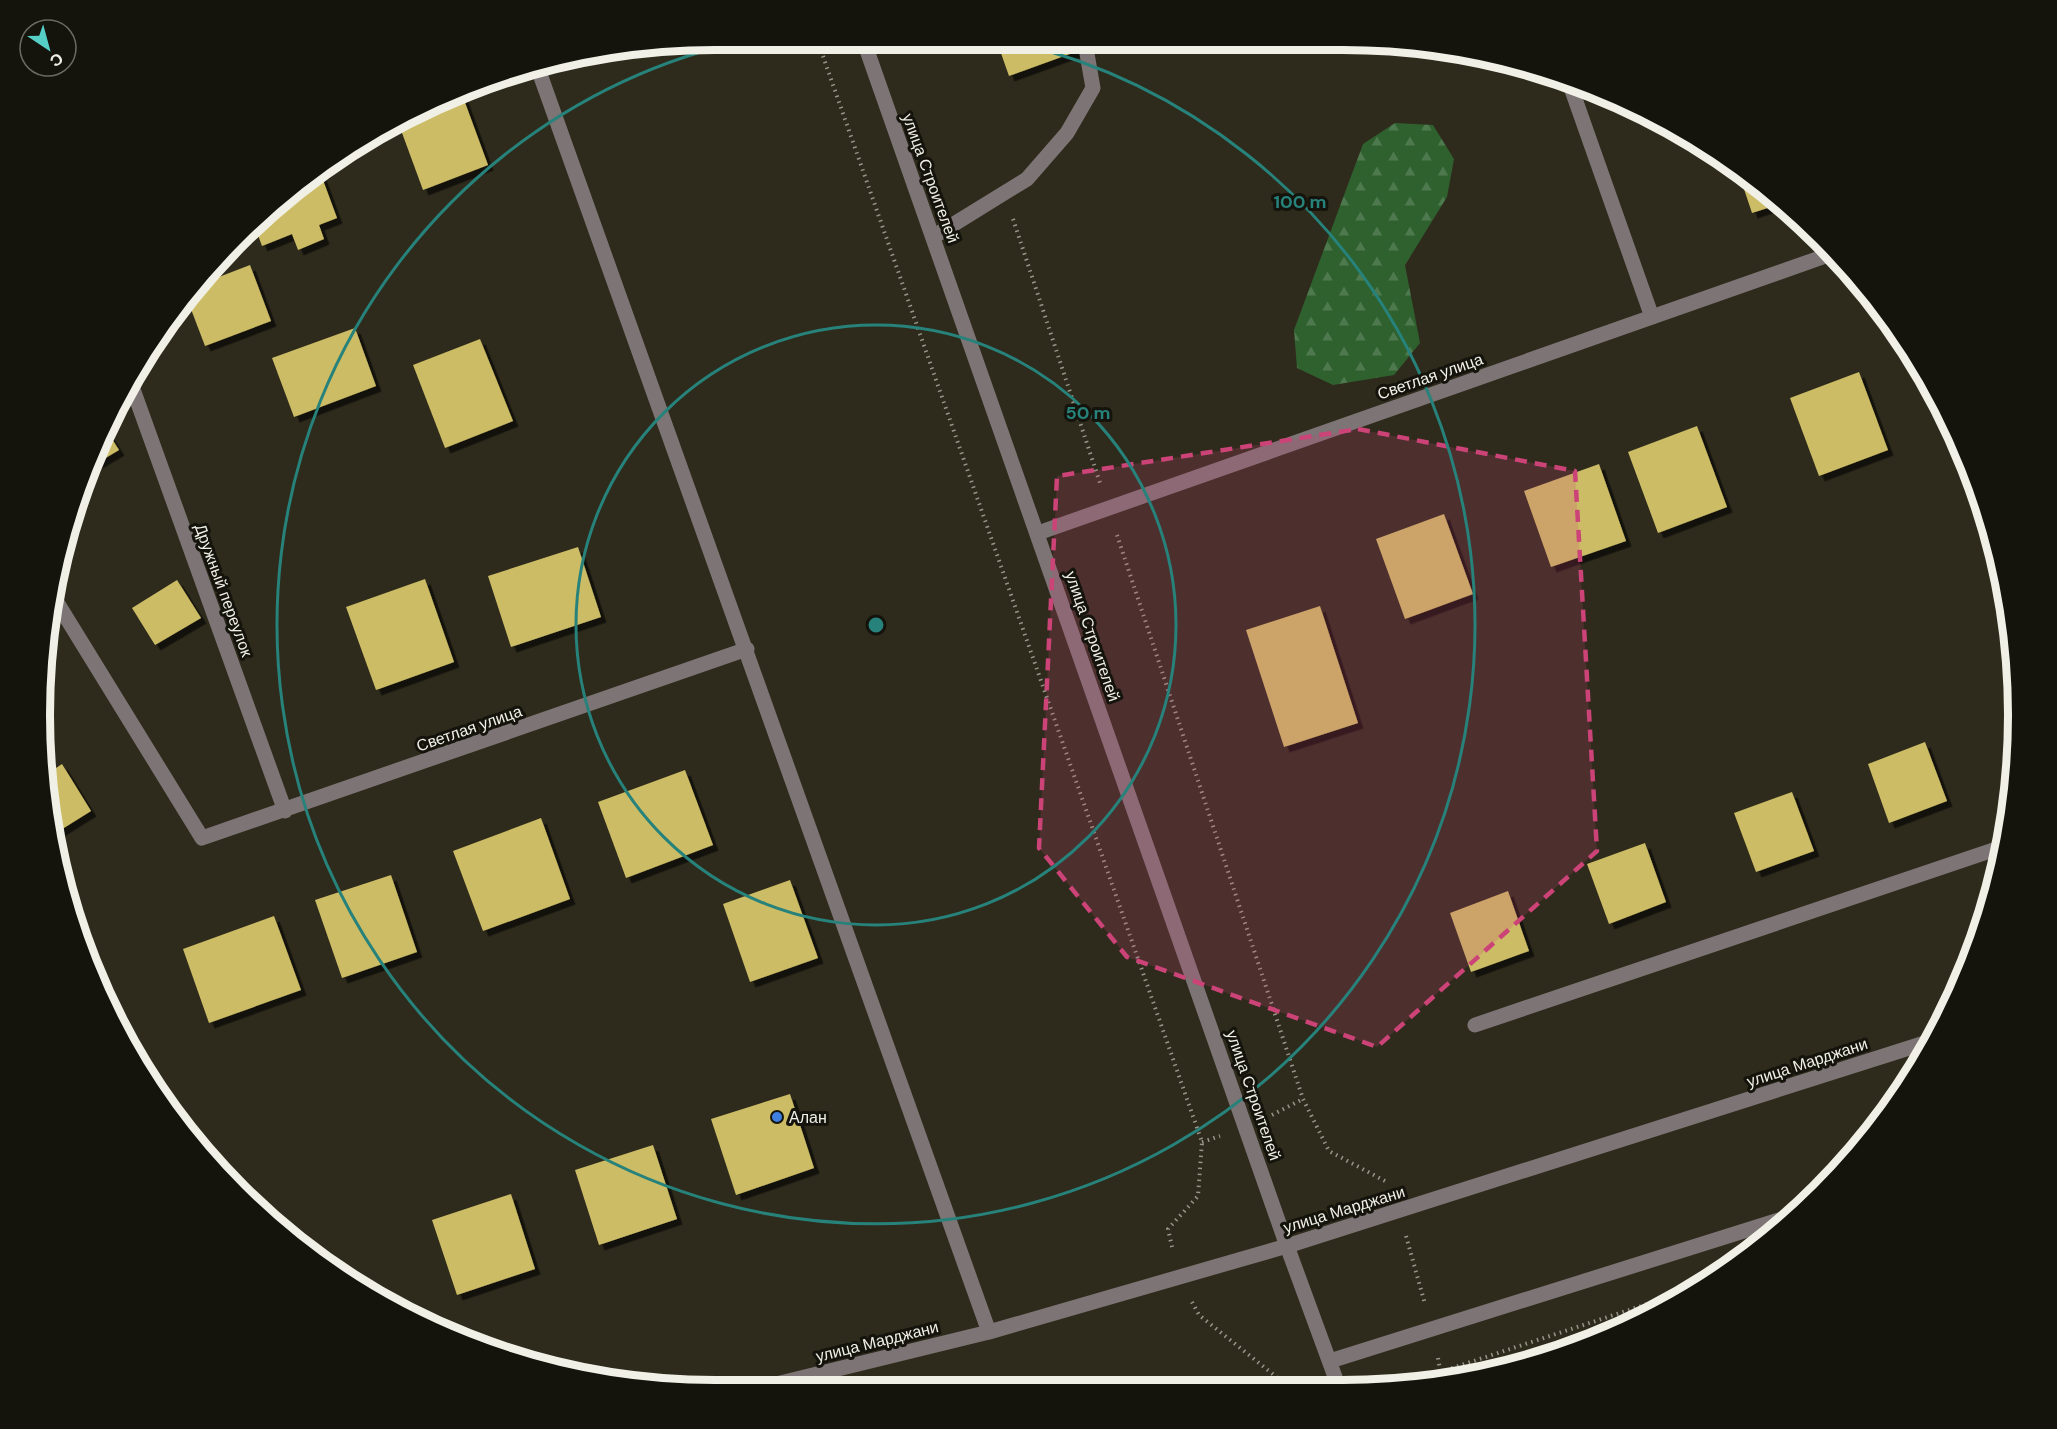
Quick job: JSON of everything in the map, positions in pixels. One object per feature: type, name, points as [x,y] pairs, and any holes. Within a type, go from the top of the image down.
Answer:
[{"type":"street","name":"улица Строителей","points":[[867,50],[1287,1246],[1336,1379]]},
{"type":"street","points":[[933,237],[1027,178],[1067,133],[1093,88],[1086,50]]},
{"type":"street","points":[[540,73],[989,1332]]},
{"type":"street","points":[[1572,91],[1652,317]]},
{"type":"street","name":"Светлая улица","points":[[1038,533],[1824,256]]},
{"type":"street","name":"Дружный переулок","points":[[134,391],[285,811]]},
{"type":"street","name":"Светлая улица","points":[[59,605],[202,838],[747,649]]},
{"type":"street","points":[[1475,1025],[1994,850]]},
{"type":"street","name":"улица Марджани","points":[[797,1379],[989,1332],[1287,1246],[1919,1045]]},
{"type":"street","points":[[1330,1361],[1770,1223]]},
{"type":"path","points":[[821,50],[1202,1142],[1198,1196],[1168,1229],[1179,1277],[1199,1315],[1279,1379]]},
{"type":"path","points":[[1004,193],[1303,1099],[1329,1151],[1385,1181],[1399,1211],[1432,1329],[1440,1372],[1653,1302]]},
{"type":"highlighted area","points":[[1358,429],[1575,471],[1597,851],[1377,1047],[1127,957],[1039,848],[1057,476]]},
{"type":"green space","points":[[1395,123],[1433,125],[1454,159],[1447,197],[1405,265],[1420,343],[1394,375],[1333,385],[1297,368],[1294,330],[1363,144]]},
{"type":"building","points":[[1000,50],[1081,50],[1009,76]]},
{"type":"building","points":[[464,99],[488,165],[423,190],[400,129]]},
{"type":"building","points":[[322,178],[337,218],[319,225],[324,239],[298,250],[292,234],[262,246],[257,232]]},
{"type":"building","points":[[1742,184],[1771,207],[1752,213]]},
{"type":"building","points":[[250,265],[271,321],[205,346],[190,306],[212,280]]},
{"type":"building","points":[[355,328],[376,386],[294,417],[272,358]]},
{"type":"building","points":[[480,339],[513,421],[445,448],[413,365]]},
{"type":"building","points":[[1859,372],[1888,450],[1819,476],[1790,398]]},
{"type":"building","points":[[1697,426],[1727,507],[1658,533],[1628,452]]},
{"type":"building","points":[[111,437],[119,450],[99,462]]},
{"type":"building","points":[[1599,464],[1626,541],[1551,567],[1524,491]]},
{"type":"building","points":[[1444,514],[1473,594],[1405,619],[1376,539]]},
{"type":"building","points":[[578,547],[601,617],[511,647],[488,576]]},
{"type":"building","points":[[425,579],[454,662],[376,690],[346,607]]},
{"type":"building","points":[[177,580],[201,618],[155,645],[132,608]]},
{"type":"building","points":[[1320,606],[1358,723],[1284,747],[1246,630]]},
{"type":"building","points":[[1925,742],[1947,801],[1889,823],[1868,764]]},
{"type":"building","points":[[62,764],[91,811],[60,830],[52,768],[53,770]]},
{"type":"building","points":[[685,770],[713,845],[626,878],[598,802]]},
{"type":"building","points":[[1792,792],[1814,851],[1756,872],[1734,813]]},
{"type":"building","points":[[541,818],[570,899],[483,931],[453,851]]},
{"type":"building","points":[[1645,843],[1666,902],[1609,924],[1587,864]]},
{"type":"building","points":[[391,875],[417,952],[342,978],[315,900]]},
{"type":"building","points":[[790,880],[818,958],[750,982],[723,904]]},
{"type":"building","points":[[1508,891],[1529,951],[1471,972],[1450,913]]},
{"type":"building","points":[[274,916],[301,990],[209,1023],[183,949]]},
{"type":"building","points":[[790,1094],[814,1168],[736,1195],[711,1119]]},
{"type":"building","points":[[653,1145],[677,1219],[599,1245],[575,1170]]},
{"type":"building","points":[[511,1194],[535,1269],[457,1295],[432,1220]]},
{"type":"place","name":"Алан","points":[[777,1117]]}]
